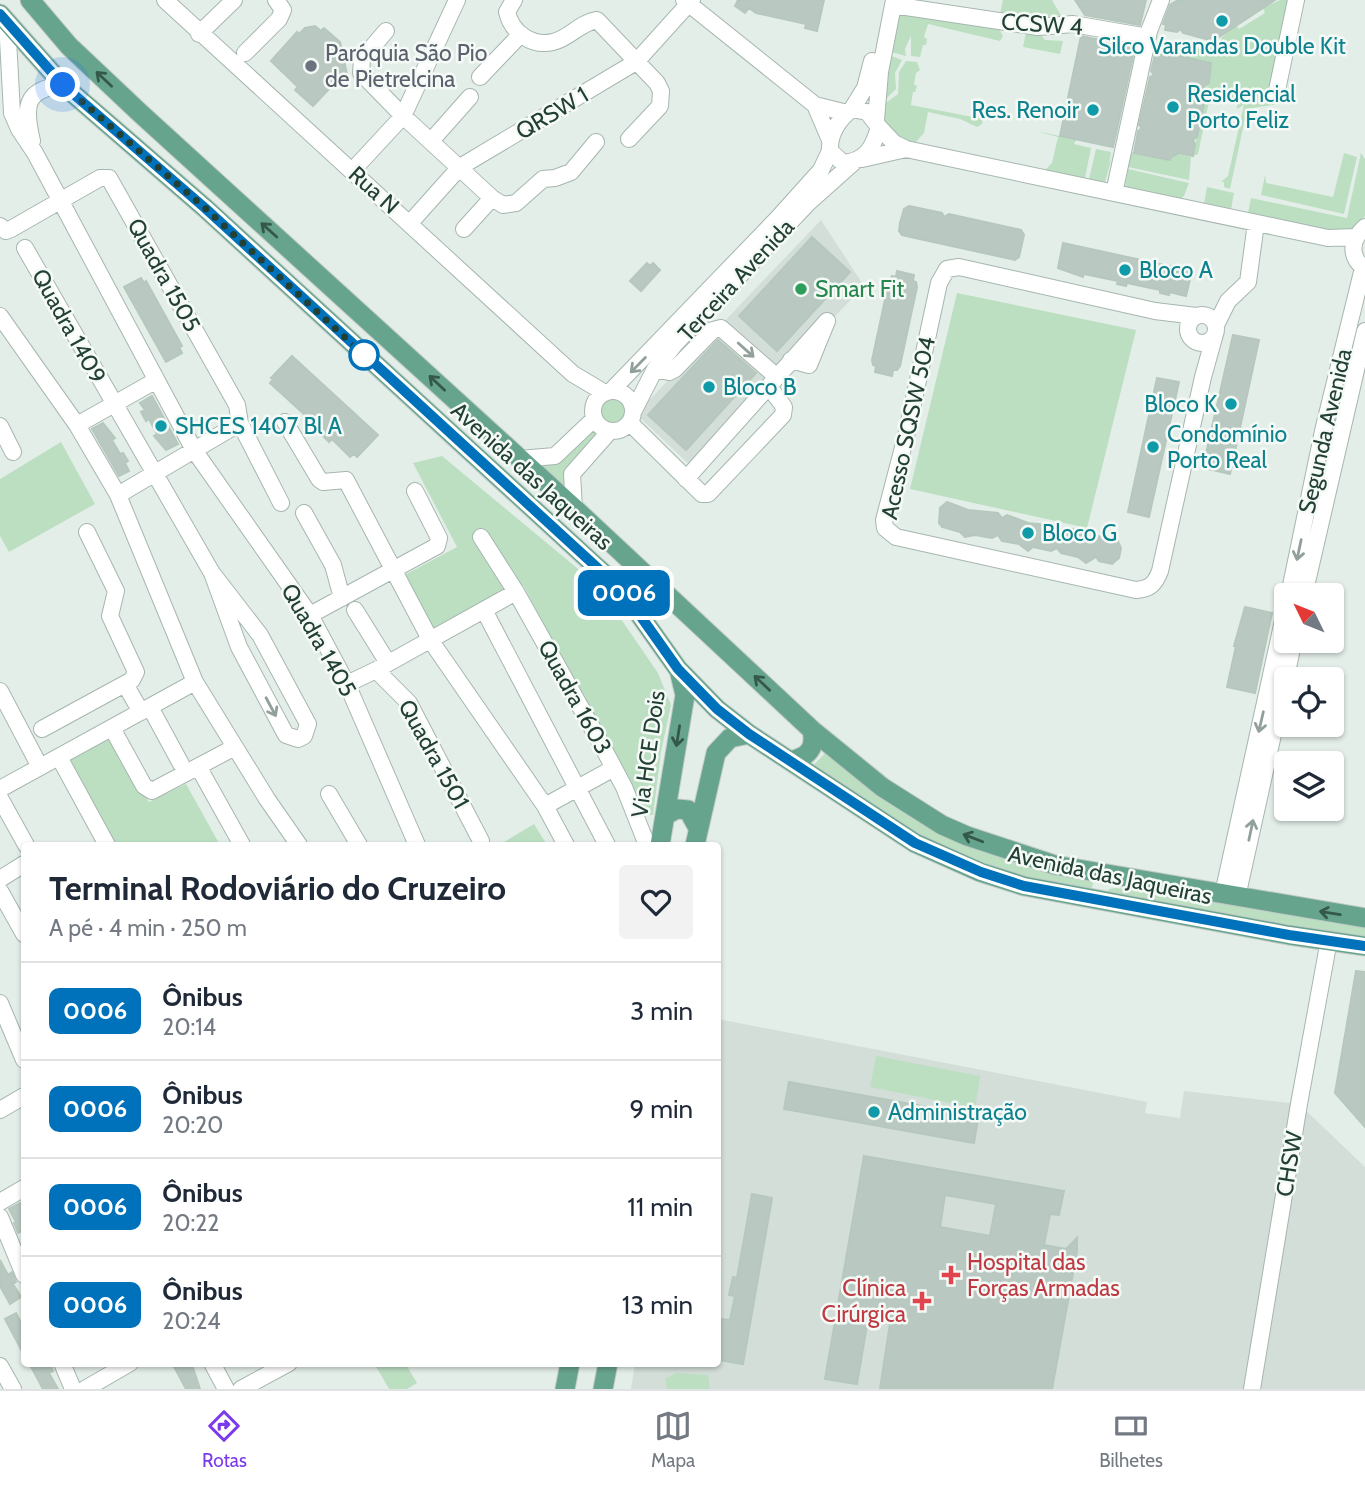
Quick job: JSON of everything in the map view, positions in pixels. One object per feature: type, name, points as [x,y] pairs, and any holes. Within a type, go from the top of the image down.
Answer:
[{"type":"main road","name":"Avenida das Jaqueiras","points":[[30,0],[69,46],[140,113],[574,508],[812,730],[874,781],[942,825],[1016,853],[1110,876],[1365,918]]},
{"type":"main road","name":"Avenida das Jaqueiras","points":[[3,18],[63,85],[190,194],[627,597],[678,669],[717,709],[749,734],[915,843],[981,872],[1024,886],[1101,901],[1365,946]]},
{"type":"main road","points":[[116,133],[118,123],[124,117],[140,113]]},
{"type":"main road","points":[[190,194],[202,189],[208,174]]},
{"type":"main road","points":[[627,597],[636,584],[654,585]]},
{"type":"main road","name":"Via HCE Dois","points":[[661,842],[685,695],[678,669]]},
{"type":"main road","points":[[790,761],[804,757],[810,751],[814,743],[812,730]]},
{"type":"main road","points":[[696,837],[716,753],[730,737],[749,734]]},
{"type":"main road","points":[[666,815],[677,809],[688,810],[696,837]]},
{"type":"main road","points":[[1101,901],[1100,888],[1110,876]]},
{"type":"main road","points":[[565,1389],[569,1367]]},
{"type":"main road","points":[[603,1389],[607,1367]]},
{"type":"street","name":"Rua N","points":[[165,0],[199,34],[352,170],[582,382],[608,392]]},
{"type":"street","points":[[199,34],[234,0]]},
{"type":"street","points":[[245,53],[279,19],[283,10],[276,0]]},
{"type":"street","points":[[352,170],[403,116],[457,0]]},
{"type":"street","points":[[514,0],[507,12],[509,22],[520,35],[539,43],[555,42],[584,22],[597,20],[657,83],[662,99],[660,106],[629,139]]},
{"type":"street","points":[[1114,193],[1148,37],[1154,13],[1161,0]]},
{"type":"street","points":[[1276,95],[1296,0]]},
{"type":"street","points":[[688,1],[815,104],[867,112],[894,143],[906,149],[1328,238],[1360,232]]},
{"type":"street","name":"QRSW 1","points":[[410,223],[460,167],[636,62],[688,1]]},
{"type":"street","points":[[830,146],[834,128],[861,95],[891,2]]},
{"type":"street","points":[[858,160],[870,151],[877,124],[880,72],[891,2]]},
{"type":"street","name":"CCSW 4","points":[[891,2],[1038,27],[1073,24],[1148,37]]},
{"type":"street","points":[[3,18],[12,113],[155,381]]},
{"type":"street","points":[[386,31],[362,59],[360,73],[403,116],[503,205],[516,202],[542,179],[564,176],[571,172],[596,142]]},
{"type":"street","points":[[480,77],[520,35]]},
{"type":"street","points":[[35,153],[27,121],[30,99],[47,87],[63,85]]},
{"type":"street","points":[[431,141],[470,97]]},
{"type":"street","points":[[815,104],[830,146],[843,163],[906,149]]},
{"type":"street","name":"Terceira Avenida","points":[[608,392],[680,322],[804,190],[821,170],[830,146]]},
{"type":"street","name":"Terceira Avenida","points":[[632,416],[655,369],[675,344],[808,203],[858,160]]},
{"type":"street","name":"Quadra 1505","points":[[0,226],[6,231],[11,229],[100,178],[111,180],[237,405],[240,423],[281,503]]},
{"type":"street","points":[[464,229],[492,198]]},
{"type":"street","name":"Acesso SQSW 504","points":[[1251,261],[1240,283],[1200,315],[1161,311],[959,267],[945,270],[939,283],[906,436],[884,520],[885,528],[896,537],[1136,590],[1144,590],[1156,582],[1216,330],[1228,301],[1248,282],[1251,261],[1256,223]]},
{"type":"street","name":"Segunda Avenida","points":[[1291,583],[1361,265],[1353,243],[1360,232]]},
{"type":"street","points":[[1328,238],[1361,265]]},
{"type":"street","name":"Quadra 1409","points":[[25,248],[114,404]]},
{"type":"street","name":"Acesso SQSW 504","points":[[1161,311],[1190,335],[1202,355],[1203,377]]},
{"type":"street","points":[[1200,315],[1211,318],[1216,330],[1205,343],[1190,335],[1191,321],[1200,315]]},
{"type":"street","name":"Quadra 1409","points":[[0,316],[77,425],[155,381]]},
{"type":"street","points":[[519,459],[555,456],[594,413],[608,392],[628,397],[632,416],[702,494],[710,492],[783,415],[785,407],[773,383],[721,328],[713,330],[675,369],[669,372],[655,369]]},
{"type":"street","name":"Segunda Avenida","points":[[1307,583],[1365,331]]},
{"type":"street","points":[[686,478],[791,360]]},
{"type":"street","name":"Quadra 1405","points":[[155,381],[194,450],[310,615],[347,684],[416,842]]},
{"type":"street","name":"Rua N","points":[[582,382],[594,413]]},
{"type":"street","points":[[114,404],[212,573],[260,635],[308,724],[304,736],[298,739],[286,735],[239,647],[212,573]]},
{"type":"street","points":[[594,413],[597,425],[609,432],[621,431],[632,416]]},
{"type":"street","points":[[285,422],[323,482],[346,480],[430,640],[545,806],[564,842]]},
{"type":"street","points":[[118,495],[240,423]]},
{"type":"street","points":[[77,425],[118,495],[177,645],[195,682],[297,842]]},
{"type":"street","points":[[0,426],[13,452]]},
{"type":"street","points":[[574,508],[572,474],[609,432]]},
{"type":"street","points":[[310,615],[439,544],[439,538],[415,491]]},
{"type":"street","points":[[304,513],[333,565],[342,598]]},
{"type":"street","points":[[42,729],[132,680],[136,672],[110,616],[116,591],[87,532]]},
{"type":"street","name":"Quadra 1603","points":[[481,537],[516,592],[614,768],[545,806]]},
{"type":"street","points":[[347,684],[516,592]]},
{"type":"street","name":"Quadra 1501","points":[[355,610],[382,667],[409,703],[481,842]]},
{"type":"street","name":"Quadra 1603","points":[[484,610],[579,787]]},
{"type":"street","points":[[1230,896],[1277,653]]},
{"type":"street","points":[[1230,896],[1291,653]]},
{"type":"street","points":[[0,789],[195,682]]},
{"type":"street","points":[[125,684],[146,710],[181,764]]},
{"type":"street","points":[[0,691],[40,767]]},
{"type":"street","points":[[111,728],[149,790],[159,789],[234,747]]},
{"type":"street","points":[[59,757],[105,842]]},
{"type":"street","points":[[199,768],[241,842]]},
{"type":"street","points":[[614,768],[647,842]]},
{"type":"street","points":[[579,787],[606,842]]},
{"type":"street","points":[[329,794],[357,842]]},
{"type":"street","points":[[0,798],[24,842]]},
{"type":"street","points":[[636,816],[651,821],[666,815]]},
{"type":"street","points":[[0,879],[21,866]]},
{"type":"street","points":[[0,891],[21,929]]},
{"type":"street","name":"CHSW","points":[[1252,1389],[1329,940]]},
{"type":"street","points":[[0,1003],[21,1053]]},
{"type":"street","points":[[0,1110],[21,1098]]},
{"type":"street","points":[[0,1202],[21,1190]]},
{"type":"street","points":[[0,1217],[21,1268]]},
{"type":"street","points":[[0,1366],[13,1389]]},
{"type":"street","points":[[64,1367],[73,1389]]},
{"type":"street","points":[[85,1389],[123,1367]]},
{"type":"street","points":[[214,1367],[226,1389]]},
{"type":"street","points":[[252,1386],[268,1368]]},
{"type":"shaded area","points":[[821,220],[864,286],[691,466],[636,414]]},
{"type":"shaded area","name":"Hospital das Forças Armadas","points":[[721,1020],[1147,1102],[1145,1113],[1180,1118],[1184,1091],[1299,1104],[1365,1167],[1365,1389],[631,1389],[634,1367],[721,1367]]},
{"type":"green space","points":[[1003,0],[1052,0],[1062,17],[1047,20],[1000,14]]},
{"type":"green space","points":[[1280,0],[1291,0],[1274,100],[1284,103],[1247,109],[1230,189],[1224,187],[1224,182],[1221,182],[1228,176],[1244,105],[1237,109],[1237,103],[1210,97],[1198,154],[1193,156],[1211,63],[1151,50],[1153,43],[1160,40],[1207,50],[1222,40],[1236,25],[1239,29],[1265,13],[1263,8]]},
{"type":"green space","points":[[899,10],[993,27],[999,29],[1003,36],[1000,41],[928,24],[924,37],[927,39],[926,45],[923,45],[920,57],[911,56],[911,36],[905,49],[906,56],[891,52]]},
{"type":"green space","points":[[1026,32],[1041,35],[1045,40],[1063,41],[1060,54],[1023,47]]},
{"type":"green space","points":[[889,55],[902,60],[895,73],[896,89],[886,99],[887,102],[898,94],[899,72],[906,61],[917,62],[920,70],[916,73],[914,84],[917,86],[911,105],[983,119],[982,124],[977,127],[960,119],[928,112],[924,133],[915,143],[894,137],[883,123]]},
{"type":"green space","points":[[1035,131],[1089,142],[1076,140],[1074,144],[1091,148],[1085,178],[1045,170],[1052,163],[1058,137]]},
{"type":"green space","points":[[1096,149],[1111,152],[1109,164],[1113,153],[1105,182],[1089,179]]},
{"type":"green space","points":[[1131,152],[1170,160],[1172,152],[1191,157],[1189,180],[1128,167]]},
{"type":"green space","points":[[1344,153],[1357,157],[1344,214],[1261,195],[1265,175],[1266,183],[1333,197]]},
{"type":"green space","points":[[1361,153],[1365,159],[1365,216],[1352,230],[1340,233],[1248,213],[1251,198],[1347,218]]},
{"type":"green space","points":[[1128,169],[1189,183],[1180,199],[1125,187]]},
{"type":"green space","points":[[1207,187],[1234,193],[1231,210],[1204,203]]},
{"type":"green space","points":[[957,293],[1136,330],[1087,528],[910,489]]},
{"type":"green space","points":[[612,396],[623,401],[628,412],[623,423],[612,428],[601,423],[596,412],[601,401]]},
{"type":"green space","points":[[590,427],[597,436],[566,473],[564,493],[535,465],[548,464]]},
{"type":"green space","points":[[61,442],[95,504],[9,552],[0,536],[0,479]]},
{"type":"green space","points":[[442,456],[577,568],[610,603],[658,673],[671,705],[661,752],[653,815],[646,815],[523,585],[484,610],[433,633],[401,577],[457,547],[413,463]]},
{"type":"green space","points":[[107,737],[149,802],[186,784],[218,842],[112,842],[65,761]]},
{"type":"green space","points":[[828,750],[878,792],[1095,879],[1091,889],[1065,889],[950,853],[810,769]]},
{"type":"green space","points":[[534,824],[545,842],[504,842]]},
{"type":"green space","points":[[1109,889],[1179,894],[1365,925],[1365,942],[1107,893]]},
{"type":"green space","points":[[876,1056],[980,1076],[975,1108],[870,1087]]},
{"type":"green space","points":[[376,1367],[407,1367],[417,1383],[407,1389],[389,1389]]},
{"type":"green space","points":[[676,1373],[708,1375],[710,1389],[667,1389],[665,1379]]},
{"type":"building","points":[[738,0],[824,0],[817,31],[805,28],[806,24],[756,13],[749,8],[745,13],[735,6]]},
{"type":"building","points":[[1075,0],[1146,0],[1140,25],[1085,15]]},
{"type":"building","name":"Silco Varandas Double Kit","points":[[1178,0],[1275,0],[1213,41],[1183,33],[1181,29],[1177,32],[1165,30],[1166,25],[1163,24],[1170,5]]},
{"type":"building","name":"Paróquia São Pio de Pietrelcina","points":[[315,26],[321,31],[324,28],[340,42],[347,74],[343,74],[313,106],[295,90],[298,87],[271,61],[297,32],[299,34],[305,28]]},
{"type":"building","name":"Res. Renoir","points":[[1081,36],[1135,47],[1113,147],[1060,136]]},
{"type":"building","name":"Residencial Porto Feliz","points":[[1156,51],[1211,63],[1209,83],[1204,86],[1207,90],[1197,137],[1193,140],[1193,156],[1179,153],[1170,160],[1134,153],[1138,131],[1142,128],[1139,125],[1150,77],[1154,75],[1151,71]]},
{"type":"building","points":[[909,206],[942,213],[944,217],[949,214],[1021,230],[1024,235],[1019,257],[1015,260],[902,235],[899,231],[900,223],[904,209]]},
{"type":"building","points":[[812,237],[850,272],[777,351],[739,316]]},
{"type":"building","name":"Bloco A","points":[[1063,243],[1192,271],[1186,296],[1169,292],[1169,295],[1160,293],[1160,290],[1127,283],[1126,286],[1117,284],[1118,281],[1084,274],[1083,277],[1058,268]]},
{"type":"building","points":[[647,263],[650,266],[653,263],[660,270],[641,291],[630,281]]},
{"type":"building","points":[[897,271],[914,275],[913,281],[917,287],[900,366],[893,370],[892,376],[875,372],[876,366],[872,360],[889,281],[892,276],[896,277]]},
{"type":"building","points":[[141,278],[144,283],[146,281],[182,346],[179,347],[182,353],[166,362],[124,287]]},
{"type":"building","name":"Bloco K","points":[[1233,335],[1259,340],[1230,474],[1204,468]]},
{"type":"building","name":"Bloco B","points":[[718,340],[756,373],[686,450],[648,415]]},
{"type":"building","points":[[292,356],[378,435],[357,457],[354,454],[350,457],[332,439],[329,442],[314,427],[316,425],[270,383],[273,379],[271,378]]},
{"type":"building","name":"Condomínio Porto Real","points":[[1157,378],[1179,382],[1149,517],[1128,512]]},
{"type":"building","name":"SHCES 1407 Bl A","points":[[152,396],[178,444],[166,450],[154,436],[157,434],[149,419],[146,421],[141,412],[145,410],[140,403]]},
{"type":"building","points":[[103,423],[115,438],[112,440],[120,454],[123,453],[128,461],[125,463],[129,471],[119,476],[92,429]]},
{"type":"building","name":"Bloco G","points":[[947,502],[968,510],[998,513],[1002,518],[1007,515],[1028,523],[1057,526],[1060,531],[1066,528],[1078,530],[1093,541],[1098,536],[1117,539],[1121,548],[1119,558],[1112,564],[1099,561],[1096,557],[1086,563],[1078,557],[1061,553],[1057,548],[1051,551],[1033,547],[1028,551],[1019,544],[1002,541],[998,535],[992,538],[975,535],[965,537],[939,523],[940,508]]},
{"type":"building","points":[[1245,607],[1272,613],[1255,693],[1227,687],[1234,646]]},
{"type":"building","points":[[1356,971],[1365,972],[1365,1127],[1335,1093]]},
{"type":"building","name":"Administração","points":[[789,1082],[950,1111],[978,1119],[974,1143],[784,1109]]},
{"type":"building","name":"Hospital das Forças Armadas","points":[[864,1156],[1064,1191],[1059,1215],[1050,1214],[1044,1245],[1066,1249],[1077,1238],[1077,1251],[1052,1389],[880,1389],[891,1317],[869,1313],[857,1384],[825,1379]],"holes":[[[945,1195],[996,1204],[990,1236],[940,1227]]]},
{"type":"building","points":[[752,1194],[772,1198],[743,1364],[721,1360],[721,1319],[730,1320],[735,1296],[729,1295],[733,1277],[737,1278]]},
{"type":"building","points":[[20,1203],[21,1205],[21,1231],[18,1233],[14,1223],[16,1222],[9,1209]]},
{"type":"building","points":[[0,1260],[8,1275],[12,1272],[16,1282],[13,1284],[21,1297],[10,1304],[0,1286]]},
{"type":"building","points":[[16,1313],[21,1323],[21,1349],[5,1319]]},
{"type":"building","points":[[31,1367],[51,1367],[53,1371],[49,1373],[58,1389],[43,1389]]},
{"type":"building","points":[[174,1367],[193,1367],[200,1389],[186,1389]]},
{"type":"bus line","name":"0006","points":[[0,14],[63,85],[190,194],[614,583],[678,669],[717,709],[749,734],[897,833],[981,872],[1049,892],[1365,946]]},
{"type":"place","name":"Silco Varandas Double Kit","points":[[1222,21]]},
{"type":"place","name":"Paróquia São Pio de Pietrelcina","points":[[311,66]]},
{"type":"place","name":"Residencial Porto Feliz","points":[[1173,107]]},
{"type":"place","name":"Res. Renoir","points":[[1093,110]]},
{"type":"place","name":"Bloco A","points":[[1125,270]]},
{"type":"place","name":"Smart Fit","points":[[801,289]]},
{"type":"place","name":"Bloco B","points":[[709,387]]},
{"type":"place","name":"Bloco K","points":[[1231,404]]},
{"type":"place","name":"SHCES 1407 Bl A","points":[[161,426]]},
{"type":"place","name":"Condomínio Porto Real","points":[[1153,447]]},
{"type":"place","name":"Bloco G","points":[[1028,533]]},
{"type":"place","name":"Administração","points":[[874,1112]]},
{"type":"place","name":"Hospital das Forças Armadas","points":[[951,1275]]},
{"type":"place","name":"Clínica Cirúrgica","points":[[922,1301]]},
{"type":"route","points":[[63,85],[190,194],[364,355]]}]
